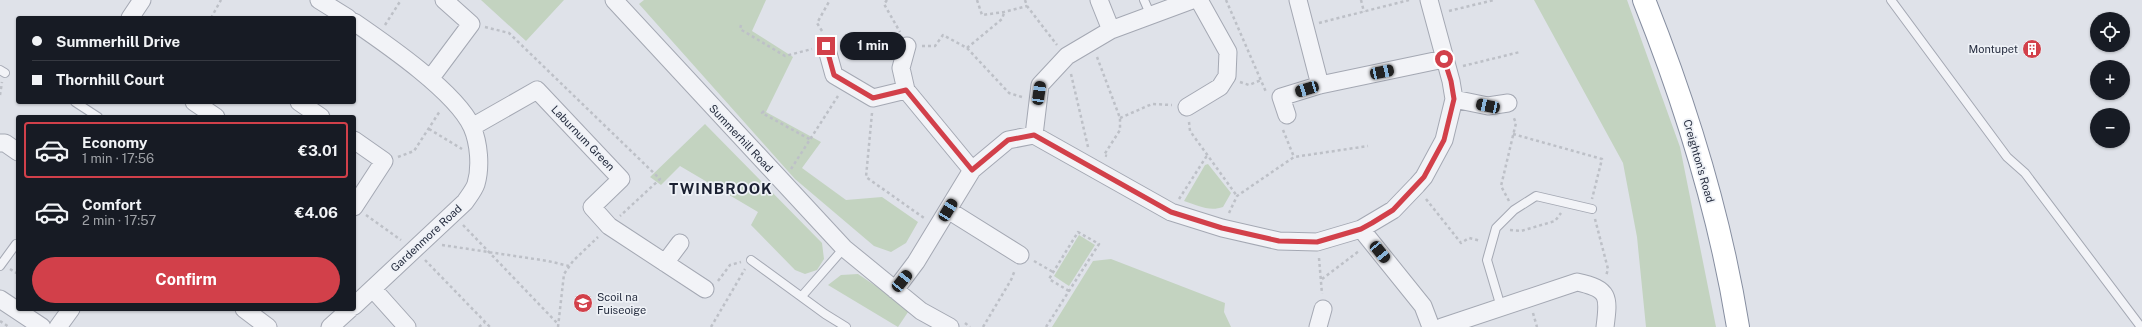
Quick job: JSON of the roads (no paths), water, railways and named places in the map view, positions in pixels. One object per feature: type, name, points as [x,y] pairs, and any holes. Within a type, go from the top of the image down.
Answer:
[{"type":"highway","name":"Creighton's Road","points":[[1644,0],[1661,42],[1688,121],[1718,229],[1738,327]]},
{"type":"street","points":[[131,16],[142,0]]},
{"type":"street","name":"Gardenmore Road","points":[[320,0],[343,16]]},
{"type":"street","points":[[430,79],[471,24],[444,0]]},
{"type":"street","points":[[1099,0],[1111,30]]},
{"type":"street","points":[[1034,135],[1040,85],[1067,56],[1111,30],[1192,0]]},
{"type":"street","points":[[1187,107],[1220,87],[1227,76],[1228,52],[1199,0]]},
{"type":"street","points":[[1298,0],[1320,85]]},
{"type":"street","name":"Summerhill Road","points":[[620,2],[781,182],[844,248],[922,311],[950,327]]},
{"type":"street","points":[[895,290],[916,262],[972,170],[1008,140],[1034,135],[1171,212],[1222,228],[1279,241],[1317,242],[1366,235],[1393,210],[1424,177],[1444,140],[1454,99],[1431,8]]},
{"type":"street","name":"Gardenmore Road","points":[[356,25],[376,37],[430,79],[464,113],[472,128],[479,160],[476,185],[465,202],[453,215],[418,245],[356,304]]},
{"type":"street","points":[[826,46],[834,75],[873,98],[906,90]]},
{"type":"street","points":[[907,46],[901,68],[906,90],[972,170]]},
{"type":"street","points":[[1287,116],[1281,97],[1320,85],[1446,64]]},
{"type":"street","name":"Laburnum Green","points":[[472,128],[537,90],[621,179],[592,207],[609,226],[705,289]]},
{"type":"street","points":[[1454,99],[1488,106],[1508,103]]},
{"type":"street","points":[[197,104],[213,115]]},
{"type":"street","points":[[304,104],[318,115]]},
{"type":"street","points":[[356,141],[384,161],[356,206]]},
{"type":"street","points":[[0,143],[5,143],[16,151]]},
{"type":"street","points":[[948,210],[1020,255]]},
{"type":"street","points":[[1366,235],[1423,306],[1431,327]]},
{"type":"street","points":[[665,263],[680,243]]},
{"type":"street","points":[[1442,327],[1577,282],[1589,285],[1603,292],[1608,302],[1605,327]]},
{"type":"street","points":[[373,288],[407,327]]},
{"type":"street","points":[[0,299],[16,310]]},
{"type":"street","points":[[1318,327],[1323,309]]},
{"type":"street","points":[[18,311],[42,327]]},
{"type":"street","points":[[58,327],[69,311]]},
{"type":"street","points":[[330,327],[348,311]]},
{"type":"lane","points":[[1144,0],[1150,16]]},
{"type":"lane","points":[[1891,0],[2007,157],[2025,173],[2141,327]]},
{"type":"lane","points":[[78,104],[95,115]]},
{"type":"lane","points":[[1501,307],[1487,260],[1496,228],[1514,210],[1536,196],[1592,209]]},
{"type":"lane","points":[[0,266],[16,244]]},
{"type":"lane","points":[[802,296],[844,248]]},
{"type":"lane","points":[[751,260],[825,314],[846,327]]},
{"type":"place","name":"Montupet","points":[[2032,49]]},
{"type":"place","name":"Scoil na Fuiseoige","points":[[583,303]]},
{"type":"district","name":"TWINBROOK","points":[[721,189]]}]
